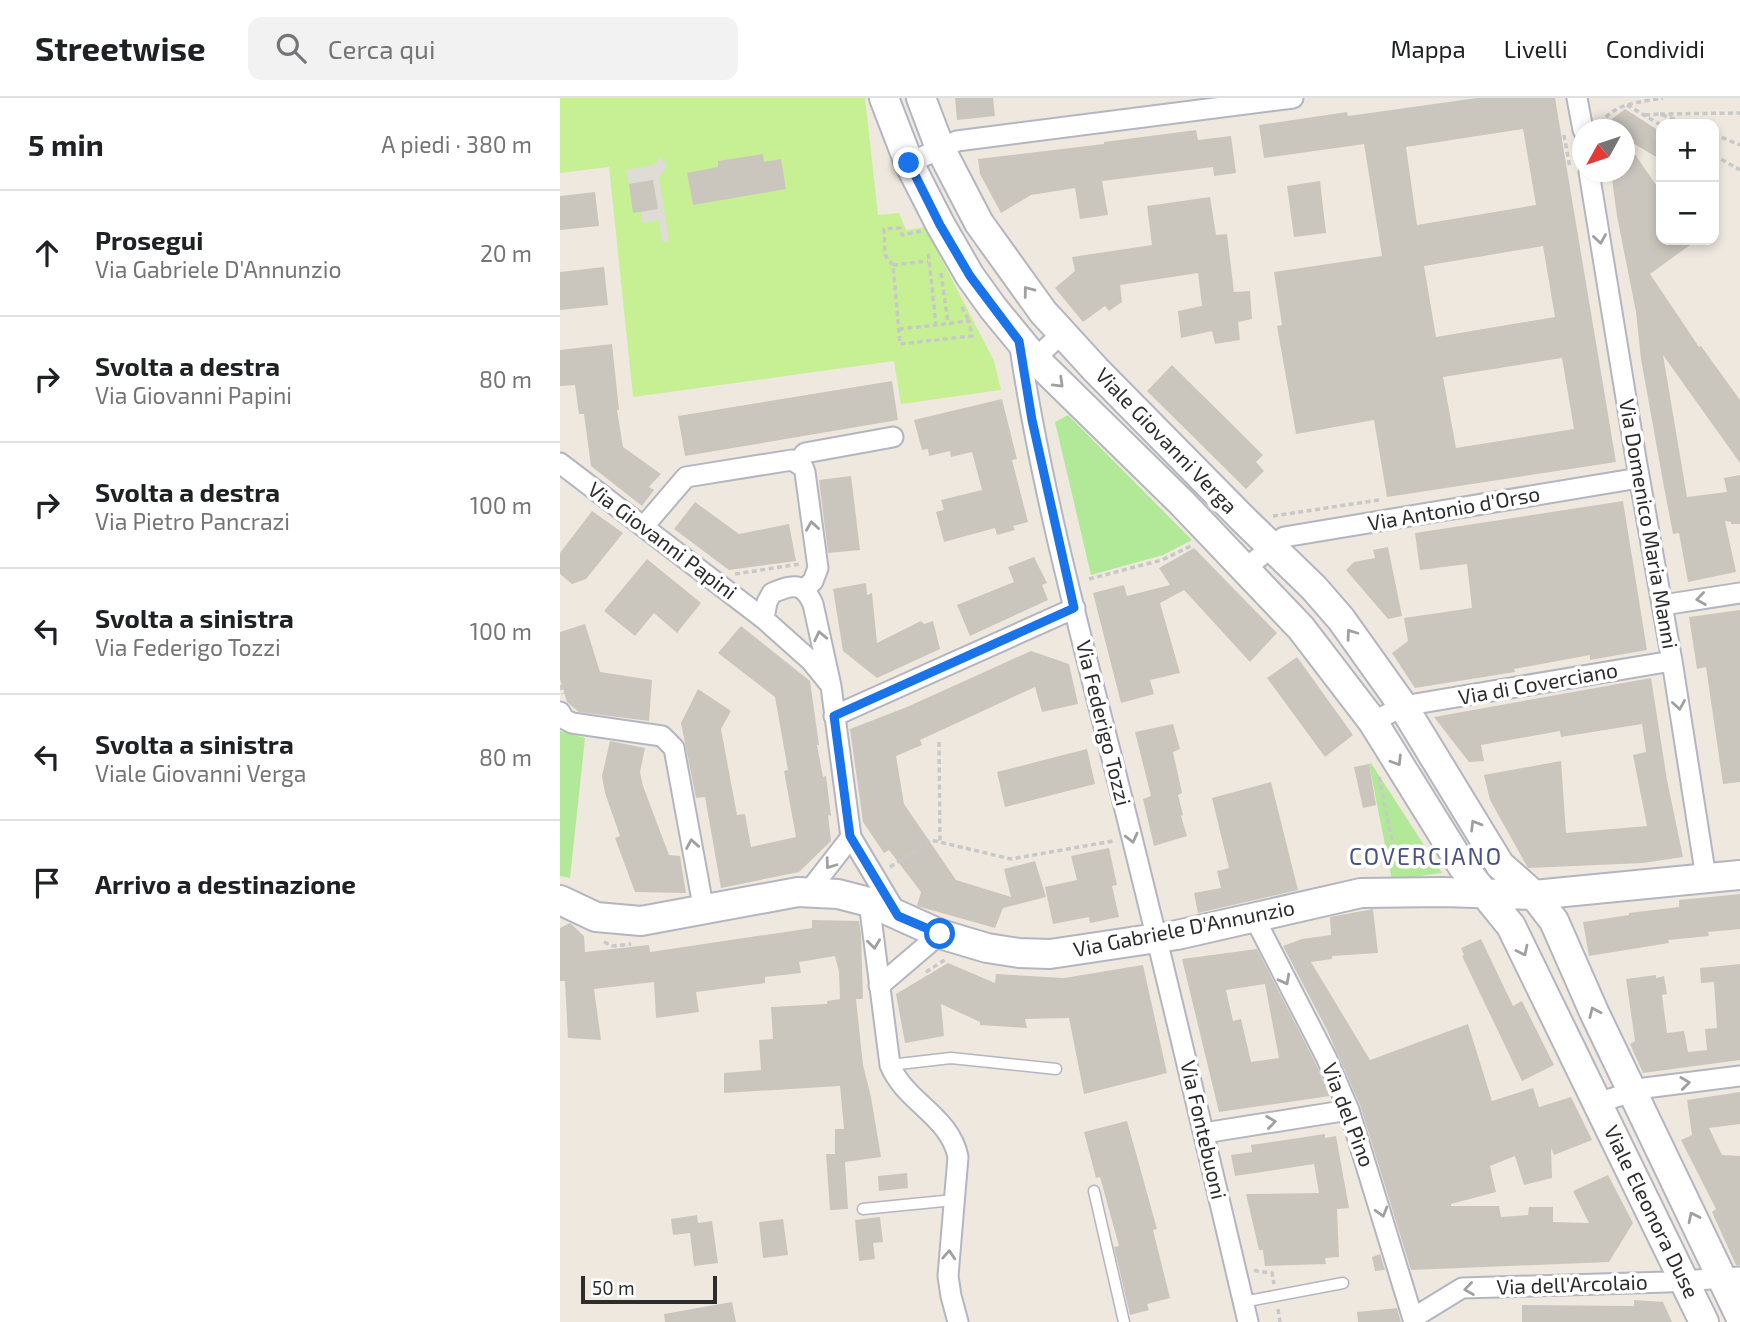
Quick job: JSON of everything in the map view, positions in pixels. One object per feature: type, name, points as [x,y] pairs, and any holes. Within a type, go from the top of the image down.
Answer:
[{"type":"main road","name":"Viale Giovanni Verga","points":[[884,98],[909,163],[940,225],[970,276],[1027,350],[1246,568],[1301,628],[1373,722],[1464,867],[1485,894]]},
{"type":"main road","name":"Viale Giovanni Verga","points":[[921,98],[940,148],[984,230],[1062,333],[1314,588],[1403,706],[1500,865],[1534,895]]},
{"type":"main road","name":"Via Gabriele D'Annunzio","points":[[560,900],[596,917],[622,921],[655,920],[810,891],[838,894],[869,902],[898,916],[944,946],[1031,954],[1078,952],[1157,939],[1361,893],[1534,895],[1740,874]]},
{"type":"main road","name":"Viale Eleonora Duse","points":[[1485,894],[1511,926],[1704,1322]]},
{"type":"main road","name":"Viale Eleonora Duse","points":[[1534,895],[1554,921],[1631,1090],[1731,1278],[1740,1316]]},
{"type":"street","points":[[909,163],[957,141],[1293,98]]},
{"type":"street","points":[[1577,98],[1581,119]]},
{"type":"street","name":"Via Domenico Maria Manni","points":[[1591,182],[1706,878]]},
{"type":"street","points":[[1027,350],[1062,333]]},
{"type":"street","name":"Via Federigo Tozzi","points":[[1027,350],[1032,420],[1074,608],[1157,939]]},
{"type":"street","points":[[797,463],[806,453],[893,437]]},
{"type":"street","points":[[644,526],[682,480],[691,475],[788,459],[797,463],[805,472],[818,568],[813,581],[804,589],[813,604],[831,686],[850,836],[898,916]]},
{"type":"street","name":"Via Giovanni Papini","points":[[560,463],[764,619],[811,661],[831,686]]},
{"type":"street","name":"Via Antonio d'Orso","points":[[1271,547],[1284,537],[1639,478]]},
{"type":"street","points":[[1246,568],[1271,547]]},
{"type":"street","name":"Via Giovanni Papini","points":[[764,619],[767,602],[772,593],[788,587],[804,589]]},
{"type":"street","points":[[1662,605],[1740,593]]},
{"type":"street","points":[[834,716],[1074,608]]},
{"type":"street","name":"Via di Coverciano","points":[[1403,706],[1672,661]]},
{"type":"street","points":[[1373,722],[1403,706]]},
{"type":"street","points":[[560,712],[564,719],[572,723],[662,736],[674,748],[704,911]]},
{"type":"street","points":[[810,891],[850,836]]},
{"type":"street","points":[[869,902],[893,1071],[942,1124],[954,1140],[958,1157],[948,1276],[958,1322]]},
{"type":"street","name":"Via del Pino","points":[[1255,919],[1326,1057],[1349,1110],[1414,1320]]},
{"type":"street","name":"Via Fontebuoni","points":[[1157,939],[1248,1322]]},
{"type":"street","points":[[879,986],[944,946]]},
{"type":"street","points":[[1631,1090],[1740,1076]]},
{"type":"street","name":"Viale Eleonora Duse","points":[[1597,1103],[1631,1090]]},
{"type":"street","points":[[1203,1133],[1349,1110]]},
{"type":"street","name":"Via dell'Arcolaio","points":[[1414,1320],[1462,1287],[1731,1278]]},
{"type":"lane","points":[[893,1071],[951,1058],[1056,1069]]},
{"type":"lane","points":[[1094,1191],[1124,1322]]},
{"type":"lane","points":[[863,1209],[954,1200]]},
{"type":"lane","points":[[1243,1302],[1343,1283]]},
{"type":"path","points":[[1603,119],[1626,104],[1663,98]]},
{"type":"path","points":[[1626,104],[1656,121]]},
{"type":"path","points":[[1644,115],[1740,113]]},
{"type":"path","points":[[1660,114],[1674,119]]},
{"type":"path","points":[[1719,136],[1740,145]]},
{"type":"path","points":[[1719,158],[1740,170]]},
{"type":"path","points":[[899,329],[969,321],[972,336],[900,344],[893,265],[885,255],[884,229],[900,228],[902,235],[926,229]]},
{"type":"path","points":[[918,232],[930,255],[928,261],[936,325]]},
{"type":"path","points":[[893,265],[928,261]]},
{"type":"path","points":[[940,265],[948,323]]},
{"type":"path","points":[[1089,579],[1162,560],[1199,542]]},
{"type":"path","points":[[727,575],[817,562]]},
{"type":"path","points":[[939,742],[940,842]]},
{"type":"path","points":[[1379,775],[1400,882]]},
{"type":"path","points":[[897,877],[890,867],[931,840],[1012,859],[1113,841]]},
{"type":"path","points":[[916,979],[944,946]]},
{"type":"path","points":[[1252,1258],[1256,1271],[1272,1273],[1280,1322]]},
{"type":"green space","points":[[560,98],[865,98],[878,215],[899,213],[906,230],[925,227],[994,361],[1001,390],[901,404],[894,361],[633,397],[609,167],[560,173]]},
{"type":"green space","points":[[1068,415],[1192,540],[1163,555],[1091,575],[1055,422]]},
{"type":"green space","points":[[560,731],[585,738],[570,878],[560,876]]},
{"type":"green space","points":[[1371,763],[1442,873],[1392,880],[1369,764]]},
{"type":"shaded area","points":[[660,157],[667,165],[659,178],[669,241],[662,242],[659,220],[642,223],[641,212],[658,209],[653,180],[629,184],[626,170],[654,165]]},
{"type":"building","points":[[955,98],[993,98],[995,116],[957,120]]},
{"type":"building","points":[[1477,98],[1555,98],[1616,462],[1387,497],[1374,420],[1296,434],[1277,326],[1282,325],[1274,272],[1382,256],[1364,144],[1264,158],[1259,125],[1347,112],[1348,116]],"holes":[[[1523,129],[1536,205],[1417,225],[1406,147]],[[1543,246],[1555,317],[1436,337],[1424,266]],[[1562,358],[1574,429],[1456,448],[1443,377]]]},
{"type":"building","points":[[1625,109],[1656,129],[1656,157],[1635,144],[1635,119],[1612,119]]},
{"type":"building","points":[[1196,130],[1198,140],[1231,136],[1236,173],[1214,176],[1213,167],[1102,181],[1108,215],[1080,219],[1075,188],[1031,195],[1001,213],[980,174],[978,159]]},
{"type":"building","points":[[763,154],[764,162],[781,159],[786,189],[693,205],[687,173],[718,167],[718,161]]},
{"type":"building","points":[[1635,154],[1656,185],[1656,245],[1690,245],[1650,274],[1699,347],[1701,346],[1740,400],[1740,463],[1663,355],[1687,497],[1727,492],[1724,478],[1740,475],[1740,524],[1725,521],[1736,572],[1688,582],[1679,533],[1673,534],[1612,182],[1635,182]]},
{"type":"building","points":[[653,180],[658,209],[633,213],[629,184]]},
{"type":"building","points":[[1320,181],[1326,233],[1294,237],[1287,186]]},
{"type":"building","points":[[595,192],[599,226],[560,230],[560,196]]},
{"type":"building","points":[[1210,197],[1216,235],[1227,234],[1234,292],[1250,291],[1252,319],[1238,322],[1240,340],[1215,344],[1212,331],[1181,338],[1178,311],[1202,306],[1198,273],[1120,285],[1122,302],[1109,311],[1105,306],[1083,322],[1055,288],[1075,271],[1072,257],[1152,245],[1147,206]]},
{"type":"building","points":[[604,267],[608,305],[560,310],[560,272]]},
{"type":"building","points":[[612,344],[623,447],[661,474],[649,487],[654,490],[642,506],[591,466],[584,414],[579,414],[575,385],[560,386],[560,350]]},
{"type":"building","points":[[1172,365],[1263,455],[1256,462],[1264,471],[1246,489],[1147,391]]},
{"type":"building","points":[[892,381],[898,420],[685,456],[678,416]]},
{"type":"building","points":[[1002,399],[1017,459],[1012,460],[1028,522],[1013,526],[1015,530],[997,535],[995,528],[944,542],[936,512],[944,510],[941,500],[982,490],[972,452],[951,457],[950,451],[929,456],[928,449],[922,450],[914,420]]},
{"type":"building","points":[[851,476],[860,550],[828,553],[819,480]]},
{"type":"building","points":[[1623,501],[1647,650],[1590,660],[1590,655],[1514,669],[1515,672],[1415,688],[1392,653],[1408,641],[1404,618],[1472,608],[1467,564],[1420,570],[1415,533]]},
{"type":"building","points":[[695,502],[739,534],[789,524],[796,561],[729,570],[674,529]]},
{"type":"building","points":[[592,511],[623,533],[586,579],[572,584],[560,574],[560,553]]},
{"type":"building","points":[[1388,547],[1402,616],[1388,619],[1346,570],[1354,562],[1375,558],[1373,550]]},
{"type":"building","points":[[1194,548],[1277,633],[1250,662],[1184,590],[1160,603],[1180,673],[1150,680],[1154,694],[1121,703],[1093,593],[1124,585],[1127,596],[1170,585],[1159,568]]},
{"type":"building","points":[[1034,557],[1047,583],[1042,585],[1048,600],[970,636],[957,605],[1014,582],[1008,567]]},
{"type":"building","points":[[647,559],[701,603],[677,633],[654,613],[635,636],[604,611]]},
{"type":"building","points":[[866,583],[867,595],[872,593],[877,643],[921,621],[924,624],[933,621],[940,649],[877,678],[843,651],[833,589]]},
{"type":"building","points":[[1740,610],[1740,782],[1723,784],[1706,667],[1697,669],[1689,617]]},
{"type":"building","points":[[585,624],[600,672],[652,680],[649,721],[579,712],[567,702],[560,679],[560,632]]},
{"type":"building","points":[[741,626],[810,681],[817,745],[823,777],[826,776],[831,841],[799,872],[721,888],[705,797],[696,798],[681,723],[698,689],[731,711],[721,729],[737,815],[745,814],[751,847],[796,837],[775,697],[718,653]]},
{"type":"building","points":[[1031,651],[1069,664],[1078,704],[1042,712],[1035,687],[920,740],[922,745],[896,756],[904,804],[956,880],[1011,897],[1004,869],[1035,861],[1046,897],[1003,908],[995,928],[917,906],[921,892],[889,850],[884,853],[863,822],[850,729],[907,707]]},
{"type":"building","points":[[1297,657],[1353,735],[1325,757],[1267,678]]},
{"type":"building","points":[[1651,678],[1667,780],[1683,857],[1643,863],[1528,868],[1490,800],[1484,775],[1561,761],[1566,833],[1647,826],[1633,755],[1646,752],[1642,724],[1561,737],[1560,731],[1481,745],[1484,761],[1469,762],[1434,717]]},
{"type":"building","points":[[1173,724],[1180,749],[1173,752],[1182,793],[1178,795],[1187,836],[1154,846],[1143,799],[1151,796],[1135,732]]},
{"type":"building","points":[[610,741],[645,748],[640,772],[643,786],[669,855],[680,856],[686,893],[635,892],[615,838],[620,836],[602,776]]},
{"type":"building","points":[[1087,749],[1095,784],[1005,807],[997,772]]},
{"type":"building","points":[[1369,764],[1376,805],[1363,808],[1354,767]]},
{"type":"building","points":[[1271,782],[1298,890],[1198,913],[1194,893],[1221,888],[1217,871],[1229,868],[1212,798]]},
{"type":"building","points":[[1109,848],[1117,885],[1112,886],[1119,917],[1090,923],[1089,917],[1053,924],[1045,887],[1077,880],[1071,856]]},
{"type":"building","points":[[1740,894],[1740,929],[1708,932],[1709,936],[1668,940],[1669,943],[1589,956],[1583,922],[1679,907],[1679,900]]},
{"type":"building","points":[[1373,909],[1378,953],[1332,956],[1332,959],[1311,962],[1370,1060],[1468,1024],[1492,1101],[1533,1088],[1539,1107],[1571,1097],[1592,1140],[1554,1155],[1551,1148],[1552,1178],[1524,1185],[1515,1156],[1490,1166],[1496,1192],[1451,1206],[1499,1206],[1501,1217],[1528,1215],[1529,1207],[1553,1207],[1553,1222],[1589,1223],[1573,1191],[1608,1175],[1633,1223],[1609,1262],[1411,1270],[1360,1105],[1327,1030],[1283,946],[1302,939],[1331,935],[1330,917]]},
{"type":"building","points":[[812,920],[859,921],[861,934],[863,999],[856,999],[863,1065],[881,1157],[845,1162],[848,1209],[830,1210],[826,1154],[835,1154],[835,1129],[844,1129],[840,1086],[724,1093],[724,1073],[761,1070],[759,1040],[773,1039],[771,1007],[827,1004],[827,1001],[840,999],[839,972],[835,956],[799,962],[801,973],[765,977],[765,983],[696,992],[699,1012],[656,1018],[654,982],[594,989],[601,1040],[568,1038],[565,981],[560,981],[560,928],[570,923],[584,936],[585,952],[649,945],[650,952],[812,928]]},
{"type":"building","points":[[1481,939],[1513,1006],[1522,1001],[1554,1065],[1522,1081],[1462,956],[1464,955],[1461,948]]},
{"type":"building","points":[[1257,949],[1330,1096],[1219,1112],[1182,959]],"holes":[[[1265,984],[1279,1058],[1251,1062],[1241,1019],[1233,1021],[1226,990]]]},
{"type":"building","points":[[948,963],[995,983],[996,974],[1064,978],[1143,965],[1167,1073],[1084,1094],[1069,1018],[1025,1019],[1027,1028],[980,1025],[980,1022],[941,1004],[944,1036],[905,1043],[896,994]]},
{"type":"building","points":[[1740,964],[1740,1060],[1643,1073],[1630,1044],[1635,1041],[1626,979],[1664,976],[1667,994],[1662,995],[1667,1033],[1684,1031],[1688,1052],[1707,1050],[1705,1029],[1717,1028],[1714,982],[1701,983],[1700,968]]},
{"type":"building","points":[[1740,1092],[1740,1124],[1709,1128],[1722,1155],[1740,1156],[1740,1265],[1736,1265],[1712,1212],[1716,1209],[1681,1140],[1692,1135],[1687,1100]]},
{"type":"building","points":[[1127,1121],[1157,1229],[1153,1230],[1170,1298],[1147,1304],[1149,1310],[1130,1315],[1114,1247],[1119,1246],[1084,1132]]},
{"type":"building","points":[[1325,1134],[1325,1138],[1336,1136],[1349,1208],[1337,1209],[1339,1257],[1325,1258],[1326,1264],[1265,1266],[1263,1250],[1259,1250],[1246,1194],[1319,1193],[1314,1164],[1235,1176],[1231,1155],[1252,1152],[1251,1145]]},
{"type":"building","points":[[907,1173],[908,1188],[879,1191],[878,1176]]},
{"type":"building","points":[[697,1215],[698,1223],[712,1221],[718,1263],[694,1266],[690,1233],[673,1235],[671,1219]]},
{"type":"building","points":[[880,1217],[883,1242],[873,1243],[875,1259],[859,1261],[855,1220]]},
{"type":"building","points":[[783,1219],[788,1255],[763,1258],[759,1222]]},
{"type":"building","points":[[1380,1254],[1385,1270],[1375,1271],[1372,1257]]},
{"type":"building","points":[[1634,1300],[1663,1302],[1672,1322],[1522,1322],[1522,1305],[1634,1306]]},
{"type":"building","points":[[732,1302],[736,1322],[665,1322],[664,1314]]},
{"type":"building","points":[[1397,1308],[1401,1322],[1358,1322],[1357,1312]]},
{"type":"district","name":"COVERCIANO","points":[[1426,857]]},
{"type":"route","points":[[909,163],[940,225],[970,276],[1019,341],[1032,420],[1074,608],[834,716],[850,836],[898,916],[940,934]]}]
